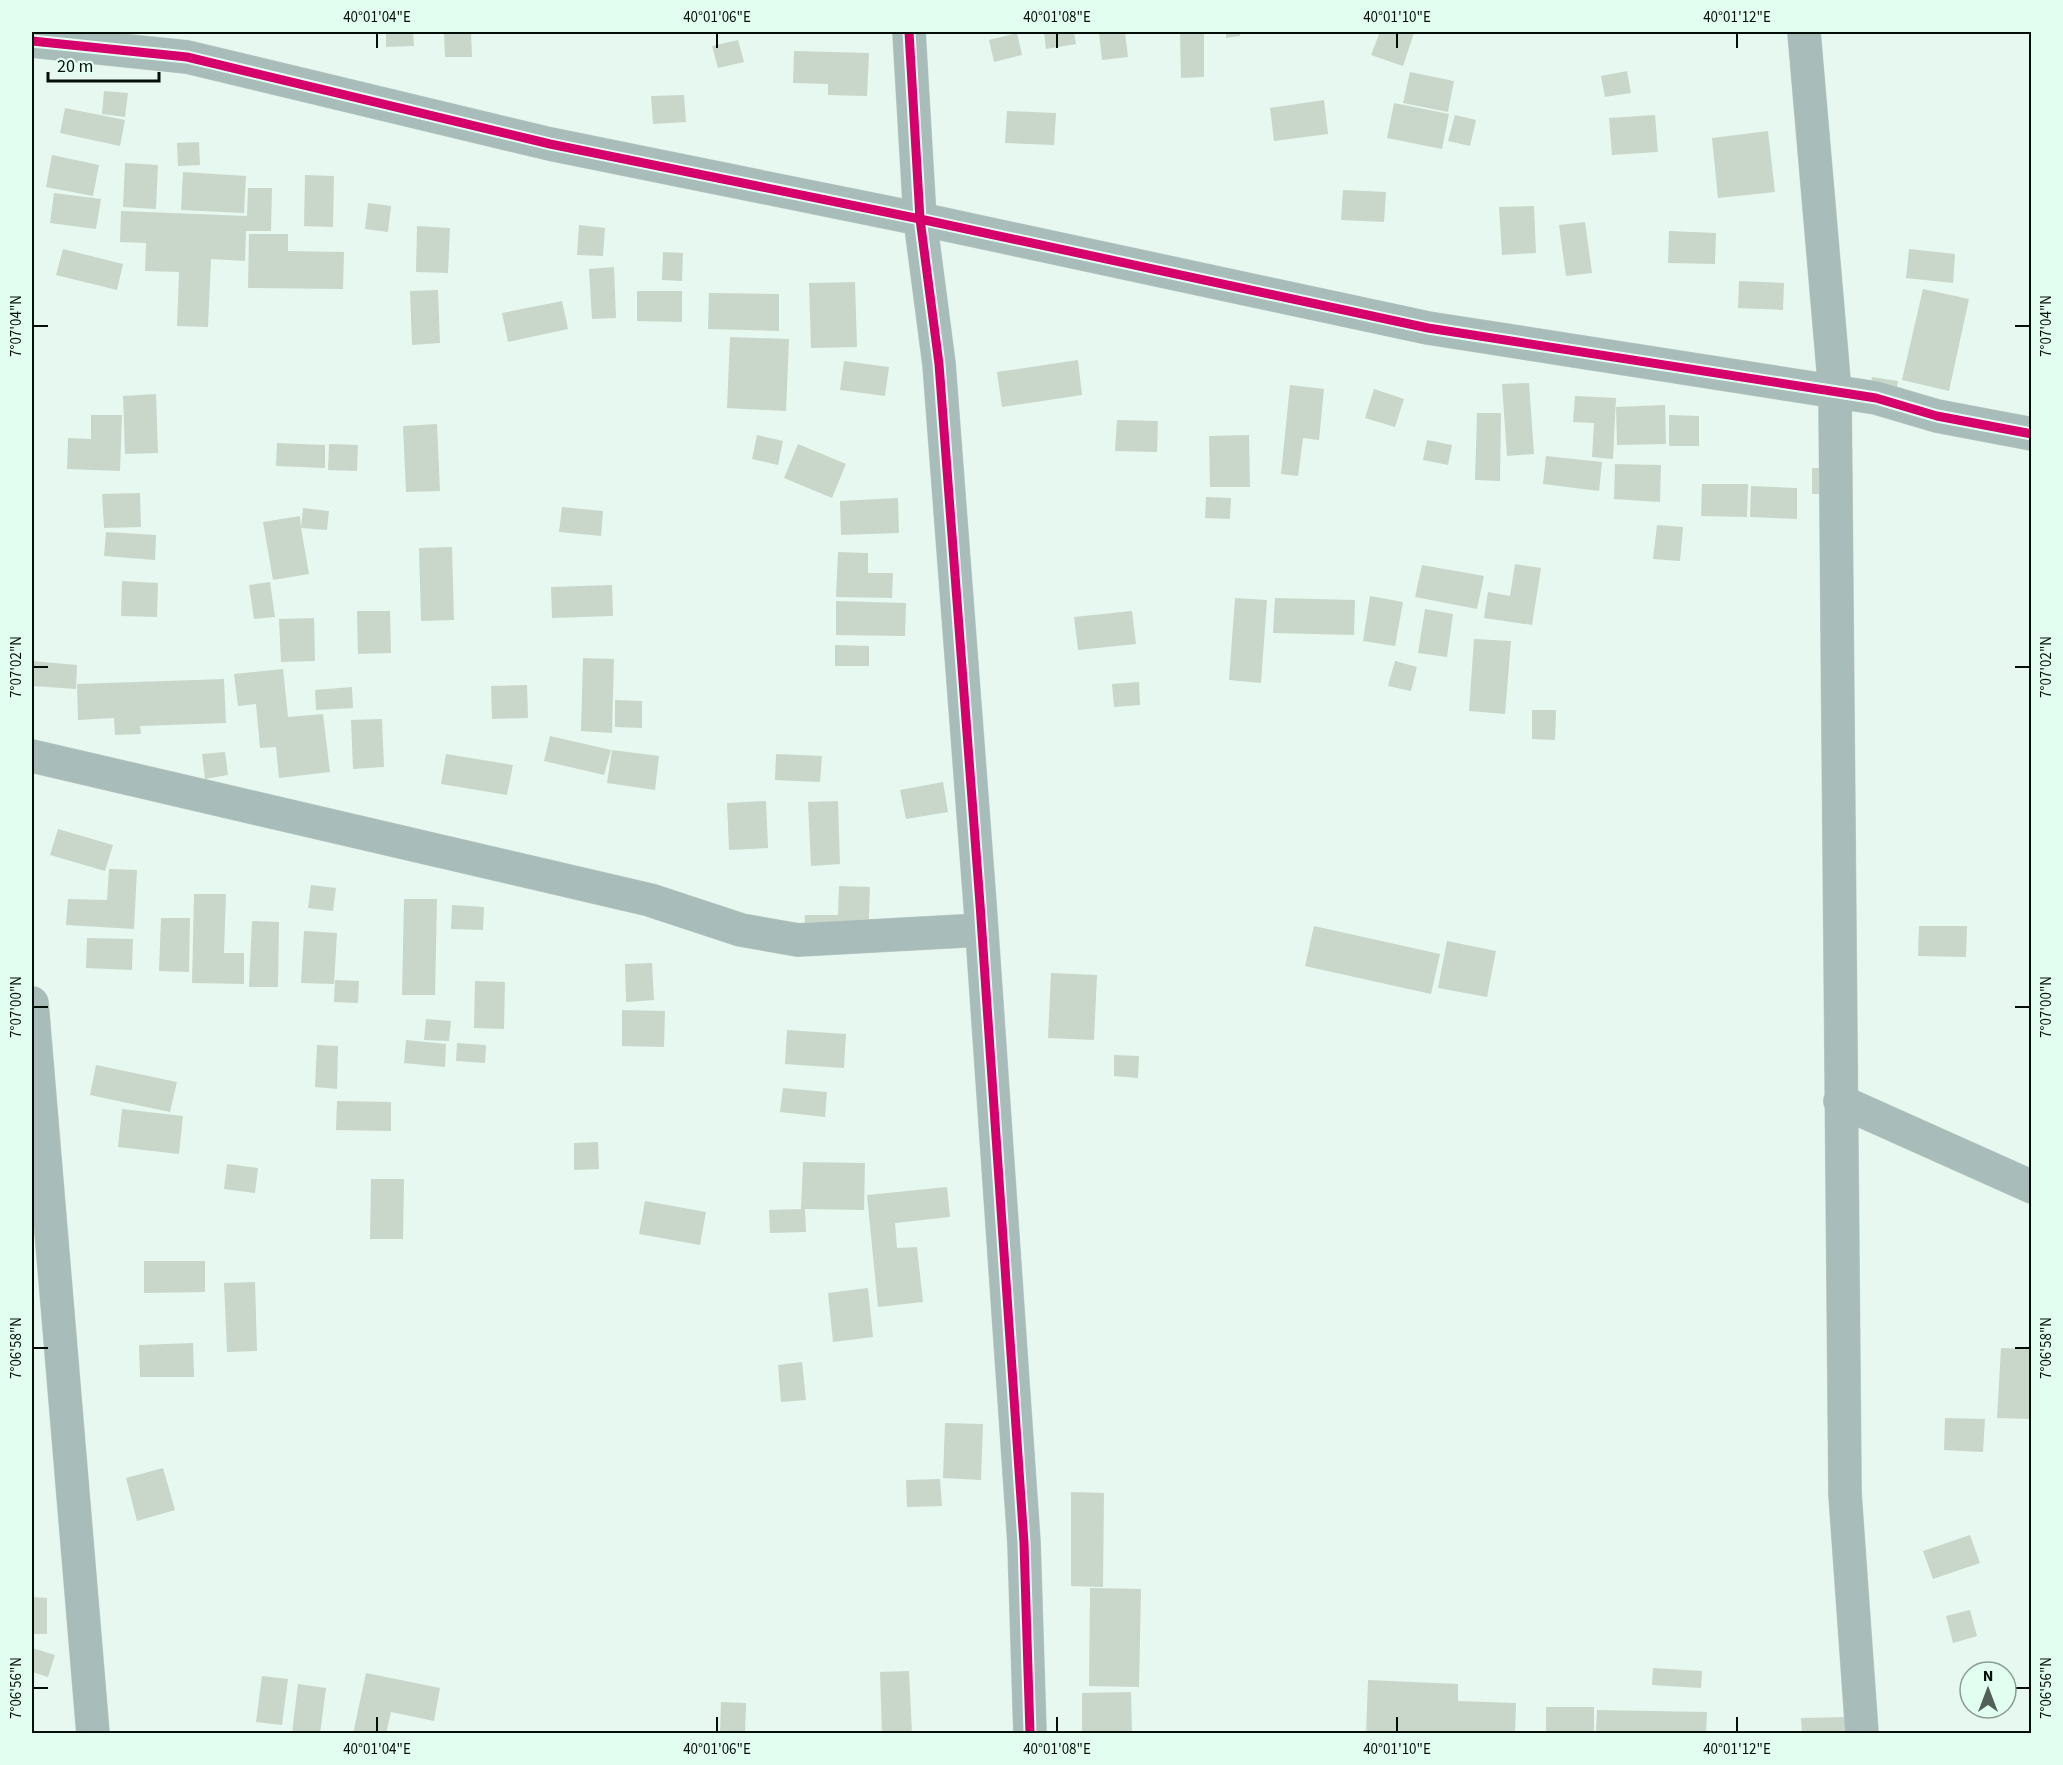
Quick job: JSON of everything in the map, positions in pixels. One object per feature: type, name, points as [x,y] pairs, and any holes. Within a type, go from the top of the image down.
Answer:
[{"type":"street","points":[[909,32],[920,219],[939,364],[981,930],[1024,1543],[1030,1734]]},
{"type":"street","points":[[1804,32],[1835,392],[1845,1494],[1862,1734]]},
{"type":"street","points":[[32,41],[187,57],[550,144],[920,219],[1428,328],[1876,398],[1937,416],[2031,434]]},
{"type":"street","points":[[32,756],[650,900],[741,930],[798,940],[981,930]]},
{"type":"street","points":[[32,1003],[93,1734]]},
{"type":"street","points":[[1840,1101],[2031,1187]]},
{"type":"building","points":[[386,32],[413,32],[414,46],[386,47]]},
{"type":"building","points":[[444,32],[471,32],[472,57],[445,57]]},
{"type":"building","points":[[1044,32],[1074,32],[1076,44],[1046,49]]},
{"type":"building","points":[[1099,32],[1125,32],[1128,57],[1102,60]]},
{"type":"building","points":[[1180,32],[1204,32],[1204,77],[1181,78]]},
{"type":"building","points":[[1226,32],[1240,32],[1240,36],[1226,38]]},
{"type":"building","points":[[1380,32],[1414,33],[1403,66],[1371,55]]},
{"type":"building","points":[[1017,33],[1022,55],[994,62],[989,40]]},
{"type":"building","points":[[738,40],[744,62],[718,68],[712,46]]},
{"type":"building","points":[[794,51],[869,53],[867,96],[828,95],[828,84],[793,83]]},
{"type":"building","points":[[1627,71],[1631,93],[1605,97],[1601,76]]},
{"type":"building","points":[[1410,72],[1454,81],[1448,112],[1403,103]]},
{"type":"building","points":[[104,91],[128,93],[125,117],[102,114]]},
{"type":"building","points":[[684,95],[686,122],[653,124],[651,96]]},
{"type":"building","points":[[1324,100],[1328,134],[1274,141],[1270,108]]},
{"type":"building","points":[[1394,103],[1449,114],[1442,149],[1387,138]]},
{"type":"building","points":[[65,108],[125,120],[120,146],[60,133]]},
{"type":"building","points":[[1007,111],[1056,113],[1054,145],[1005,143]]},
{"type":"building","points":[[1455,115],[1476,120],[1470,146],[1448,141]]},
{"type":"building","points":[[1655,115],[1658,152],[1612,155],[1609,118]]},
{"type":"building","points":[[1768,131],[1775,192],[1718,198],[1712,138]]},
{"type":"building","points":[[199,142],[200,165],[178,166],[177,143]]},
{"type":"building","points":[[52,155],[99,165],[93,196],[46,187]]},
{"type":"building","points":[[125,163],[158,165],[156,209],[123,207]]},
{"type":"building","points":[[183,172],[246,176],[244,213],[181,210]]},
{"type":"building","points":[[305,175],[334,176],[333,227],[304,226]]},
{"type":"building","points":[[248,188],[272,188],[271,231],[246,231],[245,261],[211,259],[208,327],[177,326],[179,272],[145,271],[146,243],[120,242],[121,211],[247,216]]},
{"type":"building","points":[[1343,190],[1386,192],[1384,222],[1341,220]]},
{"type":"building","points":[[54,193],[101,199],[96,229],[50,223]]},
{"type":"building","points":[[368,203],[391,206],[388,232],[365,229]]},
{"type":"building","points":[[1534,206],[1536,253],[1502,255],[1499,207]]},
{"type":"building","points":[[1585,222],[1592,273],[1566,276],[1559,225]]},
{"type":"building","points":[[579,225],[605,228],[603,256],[577,255]]},
{"type":"building","points":[[417,226],[450,228],[448,273],[416,272]]},
{"type":"building","points":[[1669,231],[1716,233],[1715,264],[1668,263]]},
{"type":"building","points":[[249,234],[288,234],[288,251],[344,252],[343,289],[248,288]]},
{"type":"building","points":[[63,249],[123,264],[117,290],[56,275]]},
{"type":"building","points":[[1909,249],[1955,254],[1953,283],[1906,278]]},
{"type":"building","points":[[663,252],[683,253],[682,281],[662,280]]},
{"type":"building","points":[[614,267],[616,318],[592,319],[589,269]]},
{"type":"building","points":[[1739,281],[1784,283],[1783,310],[1738,308]]},
{"type":"building","points":[[855,282],[857,347],[811,348],[809,283]]},
{"type":"building","points":[[1923,289],[1969,299],[1949,391],[1902,380]]},
{"type":"building","points":[[438,290],[440,343],[412,345],[410,291]]},
{"type":"building","points":[[637,291],[682,291],[682,322],[637,321]]},
{"type":"building","points":[[709,293],[779,294],[779,331],[708,329]]},
{"type":"building","points":[[562,301],[568,329],[508,342],[502,313]]},
{"type":"building","points":[[730,337],[789,339],[786,411],[727,408]]},
{"type":"building","points":[[1078,360],[1082,395],[1002,407],[997,372]]},
{"type":"building","points":[[844,361],[889,367],[885,396],[840,390]]},
{"type":"building","points":[[1872,377],[1898,381],[1894,404],[1868,400]]},
{"type":"building","points":[[1529,383],[1534,454],[1507,456],[1502,384]]},
{"type":"building","points":[[1290,385],[1324,389],[1319,440],[1303,438],[1298,476],[1281,474]]},
{"type":"building","points":[[1374,389],[1404,399],[1395,427],[1365,418]]},
{"type":"building","points":[[156,394],[158,453],[125,454],[123,396]]},
{"type":"building","points":[[1575,396],[1616,398],[1613,459],[1592,457],[1594,423],[1573,422]]},
{"type":"building","points":[[1665,405],[1666,444],[1617,445],[1616,407]]},
{"type":"building","points":[[1477,413],[1501,413],[1500,481],[1475,480]]},
{"type":"building","points":[[91,415],[122,415],[120,471],[67,469],[68,438],[91,439]]},
{"type":"building","points":[[1669,415],[1699,416],[1699,446],[1669,446]]},
{"type":"building","points":[[1117,420],[1158,421],[1157,452],[1115,451]]},
{"type":"building","points":[[437,424],[440,491],[406,492],[403,426]]},
{"type":"building","points":[[757,435],[783,441],[778,465],[752,459]]},
{"type":"building","points":[[1249,435],[1250,487],[1210,487],[1209,436]]},
{"type":"building","points":[[1427,440],[1452,445],[1448,465],[1423,460]]},
{"type":"building","points":[[277,443],[325,445],[325,468],[276,466]]},
{"type":"building","points":[[329,444],[358,445],[357,471],[328,470]]},
{"type":"building","points":[[798,444],[846,464],[832,498],[784,478]]},
{"type":"building","points":[[1546,456],[1602,462],[1599,491],[1543,484]]},
{"type":"building","points":[[1615,464],[1661,465],[1660,502],[1614,499]]},
{"type":"building","points":[[1812,468],[1840,468],[1840,494],[1812,494]]},
{"type":"building","points":[[1702,484],[1748,484],[1747,517],[1701,516]]},
{"type":"building","points":[[1751,486],[1797,488],[1797,519],[1750,517]]},
{"type":"building","points":[[140,493],[141,527],[104,528],[102,494]]},
{"type":"building","points":[[1206,497],[1231,498],[1230,519],[1205,518]]},
{"type":"building","points":[[898,498],[899,533],[841,535],[840,501]]},
{"type":"building","points":[[562,507],[603,511],[601,536],[559,532]]},
{"type":"building","points":[[303,508],[329,511],[327,530],[301,528]]},
{"type":"building","points":[[300,516],[309,574],[273,580],[263,522]]},
{"type":"building","points":[[1657,525],[1683,527],[1680,561],[1653,559]]},
{"type":"building","points":[[106,532],[156,535],[155,560],[104,556]]},
{"type":"building","points":[[452,547],[454,620],[421,621],[419,548]]},
{"type":"building","points":[[838,552],[868,553],[868,573],[893,573],[892,598],[836,597]]},
{"type":"building","points":[[1515,564],[1541,568],[1532,625],[1484,618],[1488,592],[1510,596]]},
{"type":"building","points":[[1422,565],[1484,576],[1477,609],[1415,597]]},
{"type":"building","points":[[122,581],[158,583],[157,617],[121,616]]},
{"type":"building","points":[[270,582],[275,617],[254,619],[249,585]]},
{"type":"building","points":[[612,585],[613,616],[552,618],[551,587]]},
{"type":"building","points":[[1370,596],[1403,602],[1395,646],[1363,641]]},
{"type":"building","points":[[1235,598],[1267,600],[1261,683],[1229,680]]},
{"type":"building","points":[[1275,598],[1355,600],[1354,635],[1273,633]]},
{"type":"building","points":[[836,601],[906,603],[905,636],[836,635]]},
{"type":"building","points":[[1425,609],[1453,614],[1447,657],[1418,653]]},
{"type":"building","points":[[357,611],[390,611],[391,653],[358,654]]},
{"type":"building","points":[[1132,611],[1136,644],[1078,650],[1074,617]]},
{"type":"building","points":[[314,618],[315,661],[281,662],[279,619]]},
{"type":"building","points":[[1474,639],[1511,641],[1505,714],[1469,711]]},
{"type":"building","points":[[835,645],[869,646],[869,666],[835,666]]},
{"type":"building","points":[[583,658],[614,659],[612,733],[581,731]]},
{"type":"building","points":[[32,661],[77,665],[76,689],[32,686]]},
{"type":"building","points":[[1395,661],[1417,667],[1411,691],[1388,686]]},
{"type":"building","points":[[283,669],[288,717],[323,714],[330,772],[279,778],[276,747],[260,748],[256,704],[238,706],[234,674]]},
{"type":"building","points":[[224,679],[226,723],[140,726],[141,734],[115,735],[114,718],[78,720],[77,684]]},
{"type":"building","points":[[1139,682],[1140,705],[1114,707],[1112,684]]},
{"type":"building","points":[[527,685],[528,718],[492,719],[491,686]]},
{"type":"building","points":[[352,687],[353,708],[316,710],[315,690]]},
{"type":"building","points":[[615,700],[642,701],[642,728],[615,727]]},
{"type":"building","points":[[1532,710],[1556,710],[1555,740],[1532,739]]},
{"type":"building","points":[[382,719],[384,767],[353,769],[351,720]]},
{"type":"building","points":[[550,736],[611,750],[604,775],[544,761]]},
{"type":"building","points":[[612,750],[659,756],[655,790],[607,783]]},
{"type":"building","points":[[225,752],[228,775],[205,779],[202,754]]},
{"type":"building","points":[[446,754],[513,765],[507,795],[441,784]]},
{"type":"building","points":[[776,754],[822,756],[820,782],[775,780]]},
{"type":"building","points":[[943,782],[948,812],[906,819],[900,790]]},
{"type":"building","points":[[766,801],[768,848],[729,850],[727,803]]},
{"type":"building","points":[[838,801],[840,864],[811,866],[808,802]]},
{"type":"building","points":[[58,829],[113,845],[105,871],[50,855]]},
{"type":"building","points":[[109,869],[137,870],[134,929],[66,925],[68,899],[107,900]]},
{"type":"building","points":[[311,885],[336,888],[333,911],[308,908]]},
{"type":"building","points":[[839,886],[870,887],[868,946],[803,945],[805,915],[838,915]]},
{"type":"building","points":[[194,894],[226,894],[224,953],[244,953],[244,984],[192,983]]},
{"type":"building","points":[[404,899],[437,899],[435,995],[402,995]]},
{"type":"building","points":[[452,905],[484,907],[483,930],[451,929]]},
{"type":"building","points":[[161,918],[190,918],[189,972],[159,971]]},
{"type":"building","points":[[252,921],[279,922],[278,987],[249,987]]},
{"type":"building","points":[[1314,926],[1440,954],[1431,994],[1305,966]]},
{"type":"building","points":[[1919,926],[1967,926],[1966,957],[1918,956]]},
{"type":"building","points":[[304,931],[337,933],[334,984],[301,983]]},
{"type":"building","points":[[87,938],[133,939],[132,970],[86,968]]},
{"type":"building","points":[[1447,941],[1496,951],[1487,997],[1438,988]]},
{"type":"building","points":[[652,963],[654,1000],[626,1002],[625,964]]},
{"type":"building","points":[[1051,973],[1097,975],[1094,1040],[1048,1038]]},
{"type":"building","points":[[335,980],[359,981],[358,1003],[334,1002]]},
{"type":"building","points":[[475,981],[505,982],[504,1029],[474,1028]]},
{"type":"building","points":[[622,1010],[665,1011],[664,1047],[622,1046]]},
{"type":"building","points":[[426,1019],[451,1021],[449,1041],[424,1040]]},
{"type":"building","points":[[787,1030],[846,1034],[844,1068],[785,1064]]},
{"type":"building","points":[[406,1040],[446,1044],[445,1067],[404,1063]]},
{"type":"building","points":[[457,1043],[486,1045],[485,1063],[456,1061]]},
{"type":"building","points":[[317,1045],[338,1046],[337,1089],[315,1087]]},
{"type":"building","points":[[1114,1055],[1139,1056],[1138,1078],[1114,1076]]},
{"type":"building","points":[[96,1065],[177,1082],[170,1112],[90,1095]]},
{"type":"building","points":[[783,1088],[827,1092],[825,1117],[780,1112]]},
{"type":"building","points":[[337,1101],[391,1102],[391,1131],[336,1130]]},
{"type":"building","points":[[122,1109],[183,1116],[179,1154],[118,1147]]},
{"type":"building","points":[[598,1142],[599,1169],[574,1170],[574,1143]]},
{"type":"building","points":[[803,1162],[865,1163],[864,1210],[805,1209],[806,1232],[770,1233],[769,1210],[801,1209]]},
{"type":"building","points":[[227,1164],[258,1168],[255,1193],[224,1189]]},
{"type":"building","points":[[371,1179],[404,1179],[403,1239],[370,1239]]},
{"type":"building","points":[[947,1187],[950,1217],[895,1223],[897,1248],[917,1247],[923,1302],[878,1307],[867,1195]]},
{"type":"building","points":[[645,1201],[706,1212],[700,1245],[639,1234]]},
{"type":"building","points":[[144,1261],[205,1261],[205,1292],[144,1293]]},
{"type":"building","points":[[255,1282],[257,1351],[227,1352],[224,1283]]},
{"type":"building","points":[[868,1288],[873,1337],[833,1342],[828,1293]]},
{"type":"building","points":[[193,1343],[194,1377],[140,1377],[139,1345]]},
{"type":"building","points":[[2001,1348],[2032,1349],[2030,1419],[1997,1418]]},
{"type":"building","points":[[802,1362],[806,1400],[781,1402],[778,1365]]},
{"type":"building","points":[[1945,1418],[1985,1419],[1983,1452],[1944,1450]]},
{"type":"building","points":[[945,1423],[983,1424],[981,1480],[943,1478]]},
{"type":"building","points":[[163,1468],[175,1510],[137,1521],[126,1478]]},
{"type":"building","points":[[940,1479],[942,1506],[907,1507],[906,1480]]},
{"type":"building","points":[[1071,1492],[1104,1493],[1103,1587],[1071,1586]]},
{"type":"building","points":[[1970,1535],[1980,1563],[1933,1579],[1923,1551]]},
{"type":"building","points":[[1090,1588],[1141,1589],[1139,1687],[1089,1686]]},
{"type":"building","points":[[32,1597],[47,1598],[47,1634],[32,1634]]},
{"type":"building","points":[[1970,1610],[1977,1636],[1953,1643],[1946,1616]]},
{"type":"building","points":[[32,1648],[55,1655],[48,1677],[32,1672]]},
{"type":"building","points":[[1653,1668],[1702,1671],[1701,1688],[1652,1685]]},
{"type":"building","points":[[909,1671],[912,1734],[882,1734],[880,1672]]},
{"type":"building","points":[[366,1673],[440,1688],[434,1721],[391,1712],[386,1734],[353,1734]]},
{"type":"building","points":[[262,1676],[288,1679],[282,1725],[256,1722]]},
{"type":"building","points":[[1368,1680],[1458,1684],[1458,1701],[1516,1703],[1515,1734],[1366,1734]]},
{"type":"building","points":[[298,1684],[326,1688],[320,1734],[292,1734]]},
{"type":"building","points":[[1131,1692],[1132,1734],[1082,1734],[1082,1693]]},
{"type":"building","points":[[721,1702],[746,1703],[745,1734],[720,1734]]},
{"type":"building","points":[[1546,1707],[1594,1707],[1594,1734],[1546,1734]]},
{"type":"building","points":[[1597,1710],[1707,1712],[1706,1734],[1596,1734]]},
{"type":"building","points":[[1849,1717],[1850,1734],[1802,1734],[1801,1718]]},
{"type":"cycle path","points":[[909,32],[920,219],[939,364],[980,904],[1024,1543],[1030,1734]]},
{"type":"cycle path","points":[[32,41],[187,57],[550,144],[920,219],[1428,328],[1876,398],[1937,416],[2032,434]]}]
